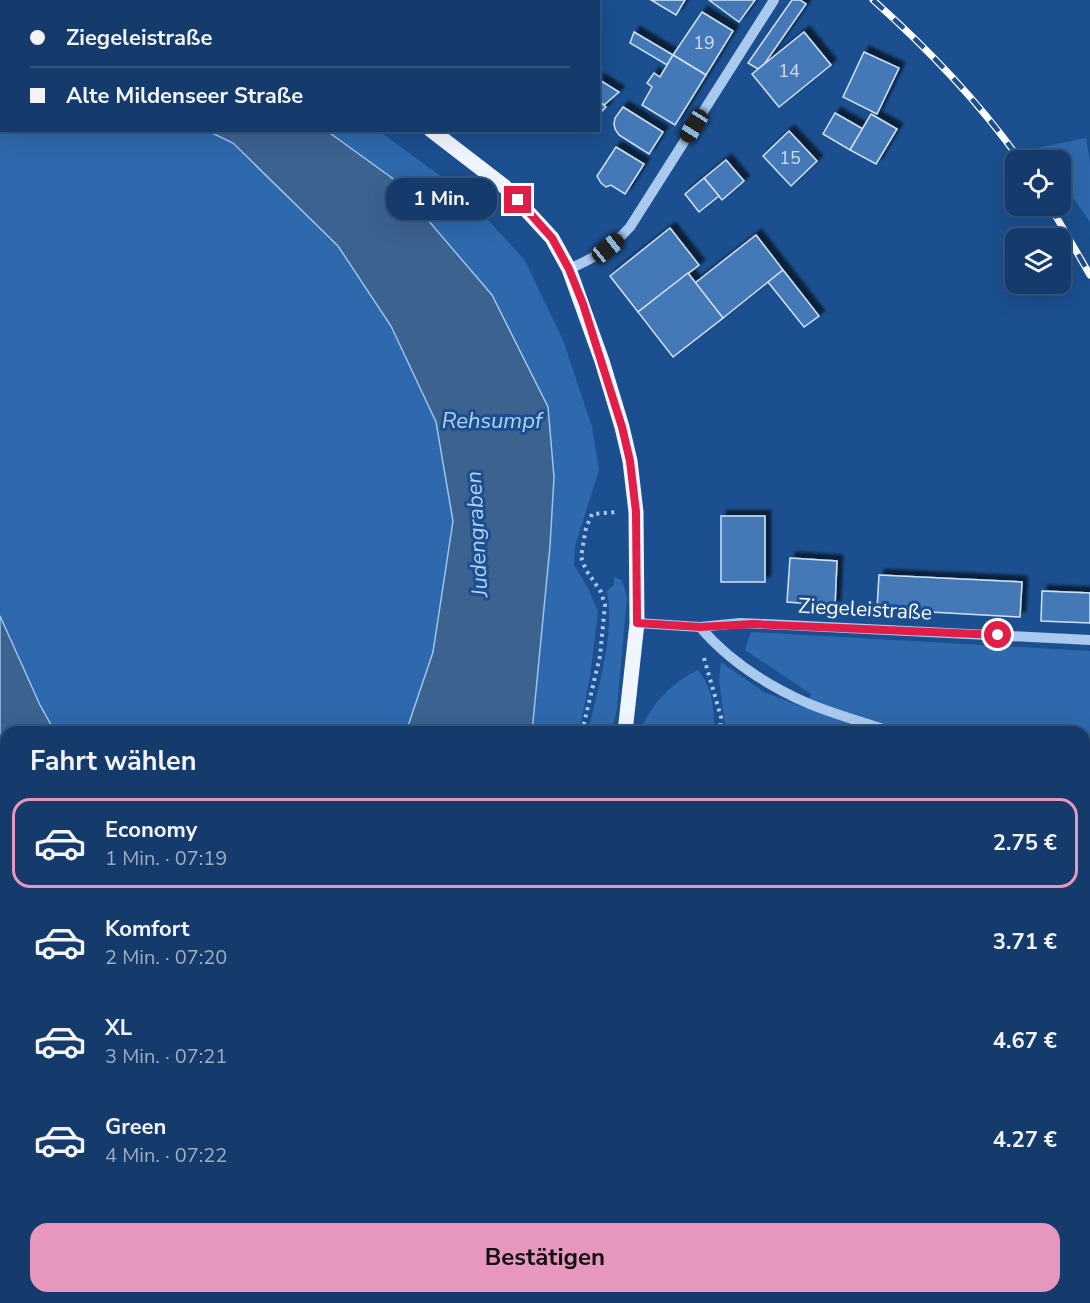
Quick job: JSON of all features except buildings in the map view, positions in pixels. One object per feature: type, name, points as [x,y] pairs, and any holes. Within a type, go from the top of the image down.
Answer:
[{"type":"main road","points":[[434,132],[505,187],[531,212],[552,238],[569,269],[583,304],[622,427],[630,461],[636,512],[637,623],[626,726]]},
{"type":"street","points":[[569,269],[597,256],[619,239],[630,226],[774,0]]},
{"type":"street","name":"Ziegeleistraße","points":[[637,623],[700,627],[740,623],[1090,640]]},
{"type":"street","points":[[700,627],[727,655],[769,682],[806,703],[874,726]]},
{"type":"path","points":[[583,726],[600,656],[605,605],[601,592],[586,570],[581,557],[586,528],[592,514],[636,512]]},
{"type":"path","points":[[700,627],[706,668],[714,686],[721,717],[720,726]]},
{"type":"shaded area","points":[[0,132],[210,132],[233,143],[338,246],[391,326],[436,422],[453,521],[433,652],[408,726],[52,726],[0,616]]},
{"type":"shaded area","points":[[328,132],[380,132],[461,191],[524,259],[563,340],[592,427],[599,470],[575,546],[574,565],[589,590],[598,612],[590,677],[580,726],[533,726],[550,546],[554,477],[392,178]]},
{"type":"shaded area","points":[[1086,138],[1090,161],[1090,222],[1071,194],[1071,150],[1038,150],[1036,148]]},
{"type":"shaded area","points":[[614,577],[622,580],[627,597],[617,708],[613,726],[590,726],[607,644],[609,609],[607,591],[614,585]]},
{"type":"shaded area","points":[[751,632],[1090,651],[1090,726],[725,726],[719,680],[721,662],[764,692],[805,708],[811,694],[745,650]]},
{"type":"shaded area","points":[[698,670],[707,684],[713,707],[714,726],[642,726],[663,696],[688,675]]},
{"type":"water","name":"Rehsumpf","points":[[210,132],[328,132],[392,178],[492,295],[548,407],[554,477],[550,546],[533,726],[408,726],[433,652],[453,521],[436,422],[391,326],[338,246],[233,143]]},
{"type":"water","points":[[0,616],[52,726],[0,726]]},
{"type":"railway","points":[[873,0],[951,76],[1013,150]]},
{"type":"railway","points":[[1056,216],[1090,275]]},
{"type":"route","points":[[518,200],[552,238],[569,269],[583,304],[622,427],[630,461],[636,512],[637,623],[700,627],[740,623],[998,635]]},
{"type":"water label","name":"Judengraben","points":[[477,534]]}]
